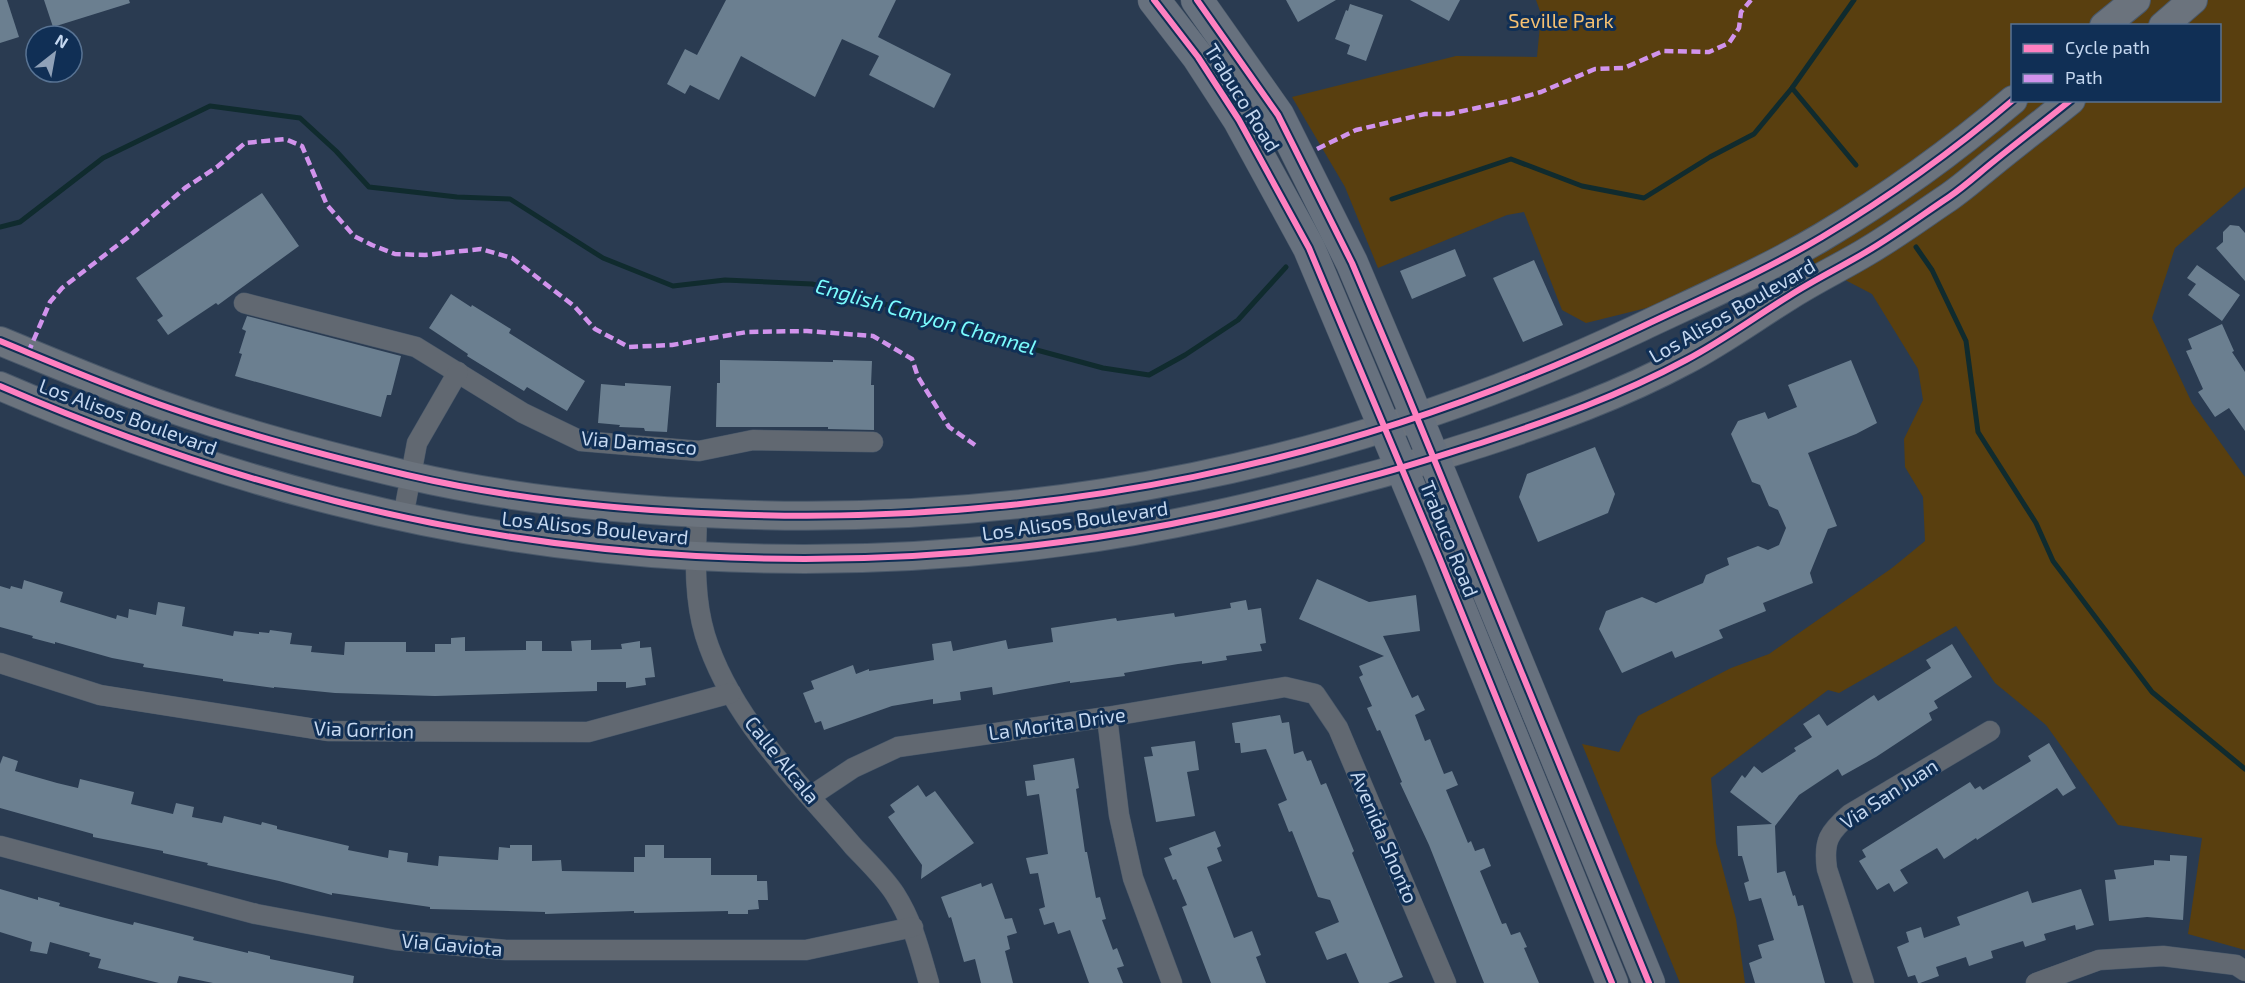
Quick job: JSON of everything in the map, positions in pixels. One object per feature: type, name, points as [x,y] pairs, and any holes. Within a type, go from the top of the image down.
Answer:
[{"type":"main road","name":"Trabuco Road","points":[[1155,0],[1198,57],[1239,120],[1288,207],[1314,259],[1535,789],[1612,983]]},
{"type":"main road","name":"Trabuco Road","points":[[1197,0],[1278,115],[1352,263],[1649,983]]},
{"type":"main road","points":[[2106,24],[2136,0]]},
{"type":"main road","points":[[2165,24],[2193,0]]},
{"type":"main road","name":"Los Alisos Boulevard","points":[[0,341],[132,394],[271,441],[411,476],[570,502],[697,513],[779,517],[861,516],[971,510],[1072,499],[1234,470],[1307,451],[1417,419],[1566,362],[1727,286],[1818,239],[1878,203],[1975,132],[2011,102]]},
{"type":"main road","name":"Los Alisos Boulevard","points":[[0,386],[102,428],[218,469],[336,502],[403,517],[513,536],[696,556],[865,558],[976,552],[1059,543],[1230,513],[1402,469],[1551,420],[1616,394],[1686,360],[1790,295],[1868,251],[1955,193],[2069,102]]},
{"type":"main road","points":[[1727,286],[1750,322]]},
{"type":"street","name":"Via Damasco","points":[[244,303],[416,347],[524,413],[582,441],[699,451],[753,440],[873,442]]},
{"type":"street","points":[[403,517],[417,443],[458,372]]},
{"type":"street","name":"Calle Alcala","points":[[697,513],[696,591],[705,634],[731,693],[767,747],[894,893],[913,927],[929,983]]},
{"type":"street","name":"Via Gorrion","points":[[0,663],[100,695],[328,731],[588,732],[731,693]]},
{"type":"street","name":"La Morita Drive","points":[[811,796],[853,768],[898,747],[1107,717],[1285,687],[1315,694]]},
{"type":"street","name":"Avenida Shonto","points":[[1315,694],[1338,728],[1446,983]]},
{"type":"street","points":[[1107,717],[1119,815],[1133,878],[1172,983]]},
{"type":"street","name":"Via San Juan","points":[[1864,983],[1827,869],[1825,854],[1827,838],[1850,814],[1990,730]]},
{"type":"street","name":"Via Gaviota","points":[[0,846],[256,914],[395,940],[506,950],[806,950],[913,927]]},
{"type":"street","points":[[2036,983],[2099,960],[2163,956],[2236,965],[2245,971]]},
{"type":"green space","name":"Seville Park","points":[[1536,0],[2245,0],[2245,187],[2175,248],[2152,318],[2192,403],[2245,477],[2245,950],[2188,934],[2202,838],[2118,825],[2046,725],[1995,683],[1956,626],[1839,693],[1828,690],[1711,778],[1716,843],[1736,919],[1745,983],[1680,983],[1582,744],[1619,752],[1638,716],[1731,668],[1769,654],[1892,568],[1925,541],[1923,497],[1905,467],[1904,439],[1923,400],[1918,369],[1872,294],[1803,258],[1719,290],[1586,323],[1562,310],[1524,212],[1507,215],[1378,268],[1345,187],[1292,97],[1456,56],[1537,57],[1541,14]]},
{"type":"building","points":[[0,0],[7,0],[19,37],[0,43]]},
{"type":"building","points":[[44,0],[129,0],[130,3],[63,24],[52,24]]},
{"type":"building","points":[[726,0],[896,0],[878,37],[951,74],[934,108],[869,75],[879,56],[842,39],[815,97],[741,56],[719,100],[690,85],[685,94],[667,84],[685,49],[697,55]]},
{"type":"building","points":[[1286,0],[1336,0],[1298,22]]},
{"type":"building","points":[[1410,0],[1460,0],[1449,21]]},
{"type":"building","points":[[1350,4],[1383,15],[1366,61],[1347,54],[1350,45],[1335,39]]},
{"type":"building","points":[[262,193],[299,246],[218,305],[216,303],[168,335],[157,320],[163,316],[136,278]]},
{"type":"building","points":[[2230,225],[2239,226],[2245,233],[2245,281],[2216,248],[2223,242],[2223,232]]},
{"type":"building","points":[[1455,249],[1466,276],[1412,299],[1400,271]]},
{"type":"building","points":[[1534,260],[1563,325],[1523,342],[1493,278]]},
{"type":"building","points":[[2197,265],[2240,295],[2222,321],[2188,295],[2196,284],[2187,278]]},
{"type":"building","points":[[451,294],[511,329],[509,333],[585,381],[567,411],[527,387],[524,391],[467,356],[468,354],[429,328]]},
{"type":"building","points":[[247,316],[401,356],[391,395],[387,395],[381,417],[235,376],[242,354],[239,353],[246,331],[242,329]]},
{"type":"building","points":[[2222,324],[2234,351],[2232,352],[2245,372],[2245,431],[2229,408],[2215,417],[2198,392],[2203,389],[2186,351],[2192,349],[2188,339]]},
{"type":"building","points":[[720,360],[872,361],[874,430],[828,429],[828,427],[716,427]]},
{"type":"building","points":[[1851,360],[1877,423],[1808,453],[1837,526],[1828,529],[1810,573],[1813,583],[1763,603],[1766,611],[1719,630],[1723,638],[1675,658],[1672,651],[1622,673],[1599,629],[1606,611],[1642,597],[1656,603],[1703,583],[1706,575],[1729,565],[1727,558],[1758,546],[1768,550],[1779,545],[1786,528],[1778,510],[1769,506],[1760,485],[1752,482],[1731,434],[1738,421],[1765,412],[1768,419],[1797,407],[1788,385]]},
{"type":"building","points":[[625,383],[671,386],[667,432],[645,431],[644,428],[598,423],[601,384],[625,386]]},
{"type":"building","points":[[1595,447],[1615,494],[1608,513],[1538,542],[1519,497],[1527,474]]},
{"type":"building","points":[[1317,579],[1369,602],[1416,595],[1420,631],[1383,636],[1412,698],[1418,695],[1425,710],[1415,715],[1425,741],[1430,739],[1444,774],[1452,771],[1458,785],[1446,790],[1468,843],[1471,841],[1475,851],[1484,848],[1491,866],[1480,871],[1502,924],[1506,923],[1511,935],[1520,932],[1527,947],[1524,948],[1539,983],[1484,983],[1429,845],[1400,783],[1402,782],[1380,730],[1377,731],[1367,708],[1372,706],[1359,677],[1363,675],[1359,666],[1384,656],[1299,619]]},
{"type":"building","points":[[24,580],[63,592],[60,602],[116,619],[117,615],[128,618],[129,609],[156,615],[158,602],[185,607],[182,626],[233,636],[234,631],[259,634],[259,632],[269,633],[270,630],[292,633],[290,644],[312,646],[311,652],[344,655],[345,642],[406,642],[406,652],[435,652],[435,644],[451,644],[451,638],[465,637],[465,651],[526,650],[526,641],[542,641],[542,651],[572,651],[571,641],[591,640],[591,650],[622,649],[621,644],[640,641],[640,648],[651,647],[655,677],[645,678],[646,685],[626,688],[626,682],[597,682],[597,691],[435,696],[335,693],[223,681],[223,679],[143,667],[144,664],[112,658],[55,642],[55,644],[0,627],[0,586],[22,589]]},
{"type":"building","points":[[1246,600],[1248,610],[1261,608],[1266,643],[1260,644],[1262,651],[1226,656],[1227,660],[1202,664],[1202,661],[1178,664],[1124,673],[1125,676],[1070,683],[1070,681],[993,695],[992,687],[960,692],[961,700],[933,704],[933,699],[892,706],[824,730],[821,721],[815,723],[803,693],[814,689],[811,681],[853,665],[856,674],[869,669],[869,671],[934,660],[932,644],[951,641],[953,651],[1006,640],[1008,649],[1053,642],[1051,628],[1116,618],[1117,621],[1174,613],[1175,617],[1231,608],[1230,603]]},
{"type":"building","points":[[1952,644],[1972,677],[1934,701],[1938,708],[1929,713],[1932,720],[1876,757],[1842,776],[1838,769],[1799,795],[1775,826],[1777,873],[1785,871],[1798,906],[1803,905],[1825,983],[1755,983],[1749,963],[1762,958],[1758,945],[1774,940],[1761,898],[1749,901],[1744,883],[1749,881],[1742,856],[1738,856],[1737,826],[1772,824],[1730,792],[1742,775],[1745,778],[1754,766],[1762,773],[1796,751],[1794,748],[1812,737],[1803,724],[1819,714],[1827,726],[1874,695],[1878,701],[1931,668],[1926,660]]},
{"type":"building","points":[[1280,715],[1282,723],[1289,722],[1294,754],[1303,751],[1307,761],[1311,760],[1321,785],[1326,783],[1403,977],[1388,983],[1359,983],[1346,953],[1327,960],[1315,932],[1339,922],[1330,900],[1318,897],[1292,831],[1289,832],[1278,804],[1287,800],[1266,749],[1241,753],[1240,743],[1235,743],[1232,723]]},
{"type":"building","points":[[1195,741],[1199,770],[1187,772],[1195,816],[1156,822],[1144,757],[1153,756],[1151,747]]},
{"type":"building","points":[[2049,743],[2076,788],[2063,796],[2057,788],[1944,859],[1937,848],[1900,870],[1908,883],[1894,892],[1889,883],[1877,890],[1859,861],[1866,857],[1862,850],[1970,782],[1975,789],[1980,786],[1983,790],[2031,761],[2028,756]]},
{"type":"building","points":[[3,756],[18,761],[15,771],[57,783],[78,788],[80,779],[134,792],[131,804],[173,814],[176,803],[194,807],[192,817],[222,823],[224,816],[261,825],[262,822],[277,826],[277,829],[349,846],[348,850],[388,858],[389,850],[408,853],[407,862],[438,866],[439,856],[498,860],[499,847],[532,845],[532,861],[561,860],[562,871],[634,872],[634,857],[645,857],[645,845],[664,845],[664,858],[711,858],[711,875],[757,875],[757,881],[767,881],[768,900],[758,900],[759,909],[748,910],[748,914],[728,914],[728,911],[634,913],[634,911],[545,914],[545,912],[430,909],[430,907],[332,893],[332,895],[207,865],[208,863],[163,853],[163,851],[93,837],[93,834],[0,808],[0,764]]},
{"type":"building","points":[[1074,758],[1085,852],[1087,852],[1096,898],[1100,897],[1106,919],[1102,920],[1113,950],[1117,948],[1124,966],[1117,968],[1123,983],[1089,983],[1070,930],[1058,934],[1054,922],[1044,925],[1039,909],[1045,907],[1038,873],[1030,874],[1026,858],[1048,854],[1039,794],[1027,796],[1025,781],[1035,780],[1033,765]]},
{"type":"building","points":[[918,785],[926,797],[935,791],[974,843],[921,879],[922,865],[888,817],[895,812],[890,805]]},
{"type":"building","points":[[1215,831],[1221,846],[1217,848],[1222,861],[1207,867],[1234,938],[1252,931],[1261,955],[1256,957],[1266,983],[1211,983],[1182,907],[1187,905],[1164,858],[1172,855],[1169,848]]},
{"type":"building","points":[[2170,855],[2187,856],[2183,920],[2147,917],[2109,921],[2105,880],[2116,879],[2114,870],[2154,865],[2154,860],[2170,861]]},
{"type":"building","points":[[981,883],[982,887],[992,883],[1005,919],[1012,918],[1017,933],[1007,936],[1010,949],[1005,951],[1013,983],[981,983],[975,959],[964,962],[951,917],[949,918],[941,897]]},
{"type":"building","points":[[0,889],[38,900],[38,897],[60,903],[59,906],[133,925],[134,922],[194,937],[193,940],[270,956],[270,959],[354,976],[353,983],[213,983],[179,976],[177,983],[159,983],[98,968],[101,959],[89,956],[90,953],[50,942],[47,954],[30,951],[32,942],[0,932]]},
{"type":"building","points":[[2081,889],[2094,925],[2076,930],[2075,925],[2044,934],[2046,940],[2025,947],[2023,941],[1991,951],[1993,958],[1969,966],[1966,957],[1936,967],[1939,976],[1920,983],[1915,975],[1908,977],[1897,947],[1909,942],[1906,932],[1921,927],[1924,938],[1960,925],[1957,917],[2028,891],[2032,903]]},
{"type":"waterway","name":"English Canyon Channel","points":[[1392,199],[1511,159],[1582,186],[1644,198],[1710,157],[1754,134],[1792,88],[1854,0]]},
{"type":"waterway","points":[[1792,88],[1856,165]]},
{"type":"waterway","name":"English Canyon Channel","points":[[0,227],[20,222],[103,158],[210,106],[300,118],[336,151],[369,187],[457,197],[510,199],[603,258],[673,286],[725,280],[812,284],[1103,368],[1149,375],[1185,355],[1238,320],[1286,267]]},
{"type":"waterway","points":[[1916,247],[1932,270],[1966,341],[1978,432],[2036,523],[2053,561],[2152,692],[2245,769]]},
{"type":"marked path","points":[[1317,149],[1356,130],[1425,114],[1449,114],[1509,101],[1541,92],[1595,69],[1624,68],[1663,51],[1709,52],[1729,43],[1739,28],[1741,12],[1751,0]]},
{"type":"marked path","points":[[28,353],[50,302],[62,288],[127,238],[185,188],[217,167],[245,143],[285,139],[302,146],[327,205],[354,236],[372,245],[395,254],[425,255],[481,249],[512,258],[574,306],[595,329],[629,347],[672,345],[747,332],[807,331],[873,336],[912,359],[918,377],[949,427],[975,445]]},
{"type":"cycle path","points":[[1154,0],[1198,57],[1239,120],[1309,248],[1439,557],[1612,983]]},
{"type":"cycle path","points":[[1197,0],[1278,115],[1352,263],[1649,983]]},
{"type":"cycle path","points":[[0,341],[148,400],[258,436],[407,475],[525,497],[685,512],[844,515],[962,510],[1078,497],[1194,477],[1308,450],[1420,416],[1530,376],[1639,328],[1800,250],[1872,206],[1920,173],[2011,102]]},
{"type":"cycle path","points":[[0,386],[124,435],[292,490],[424,521],[514,537],[605,549],[696,556],[788,559],[879,558],[971,552],[1099,537],[1289,498],[1408,466],[1585,406],[1661,373],[1699,353],[1798,290],[1887,239],[1961,189],[2069,102]]}]
